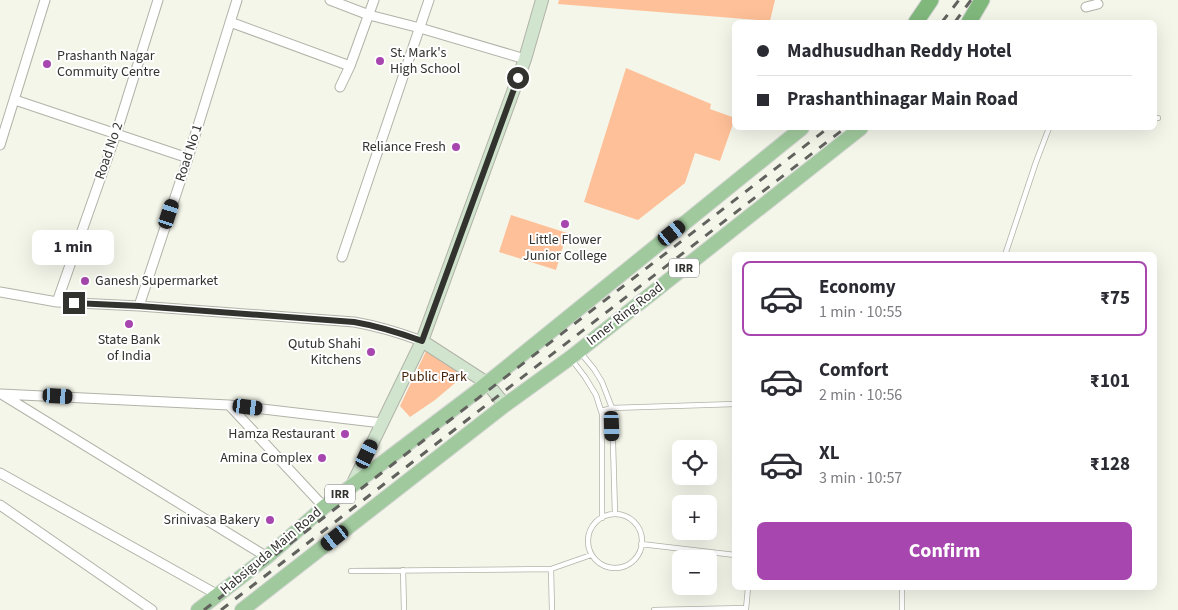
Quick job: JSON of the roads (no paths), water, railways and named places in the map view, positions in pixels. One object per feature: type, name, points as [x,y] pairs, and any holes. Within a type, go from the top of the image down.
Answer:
[{"type":"highway","points":[[917,20],[931,0]]},
{"type":"highway","points":[[970,20],[982,0]]},
{"type":"main road","points":[[352,485],[422,341],[525,59],[542,0]]},
{"type":"main road","name":"IRR","points":[[487,383],[800,130]]},
{"type":"main road","name":"Inner Ring Road","points":[[505,405],[575,355],[858,130]]},
{"type":"main road","points":[[422,341],[487,383],[505,405]]},
{"type":"main road","name":"Habsiguda Main Road","points":[[198,610],[267,557],[352,485],[487,383]]},
{"type":"main road","name":"Habsiguda Main Road","points":[[242,610],[505,405]]},
{"type":"street","points":[[0,145],[45,0]]},
{"type":"street","name":"Road No 2","points":[[57,302],[116,134],[158,0]]},
{"type":"street","name":"Road No 1","points":[[139,306],[188,158],[237,0]]},
{"type":"street","points":[[330,0],[369,15],[525,59]]},
{"type":"street","points":[[340,87],[350,66],[374,0]]},
{"type":"street","points":[[342,258],[429,0]]},
{"type":"street","points":[[1086,7],[1098,2]]},
{"type":"street","points":[[230,22],[350,66]]},
{"type":"street","points":[[15,100],[188,158]]},
{"type":"street","points":[[0,292],[57,302],[139,306],[354,322],[388,329],[422,341]]},
{"type":"street","points":[[1,393],[229,405],[382,423]]},
{"type":"street","points":[[1,393],[267,557]]},
{"type":"street","points":[[229,405],[324,507]]},
{"type":"street","points":[[0,474],[218,595]]},
{"type":"street","points":[[0,505],[152,610]]},
{"type":"lane","points":[[1006,252],[1048,130]]},
{"type":"lane","points":[[575,355],[594,369],[602,382],[612,408],[615,514]]},
{"type":"lane","points":[[575,355],[596,395],[601,411],[602,518]]},
{"type":"lane","points":[[601,411],[612,408],[732,404]]},
{"type":"lane","points":[[615,514],[624,516],[637,527],[641,535],[641,544],[635,559],[628,565],[620,568],[604,566],[591,555],[588,547],[590,530],[602,518],[615,514]]},
{"type":"lane","points":[[641,544],[732,555]]},
{"type":"lane","points":[[351,570],[551,568],[591,555]]},
{"type":"lane","points":[[551,568],[552,610]]},
{"type":"lane","points":[[403,570],[404,610]]},
{"type":"lane","points":[[654,610],[746,609],[748,590]]},
{"type":"lane","points":[[902,590],[902,610]]},
{"type":"railway","points":[[944,20],[959,0]]},
{"type":"railway","points":[[956,20],[971,0]]},
{"type":"railway","points":[[204,610],[825,130]]},
{"type":"railway","points":[[221,610],[842,130]]},
{"type":"place","name":"St. Mark's High School","points":[[380,61]]},
{"type":"place","name":"Prashanth Nagar Commuity Centre","points":[[47,64]]},
{"type":"place","name":"Reliance Fresh","points":[[456,147]]},
{"type":"place","name":"Little Flower Junior College","points":[[565,224]]},
{"type":"place","name":"Ganesh Supermarket","points":[[85,281]]},
{"type":"place","name":"State Bank of India","points":[[129,324]]},
{"type":"place","name":"Qutub Shahi Kitchens","points":[[371,352]]},
{"type":"place","name":"Hamza Restaurant","points":[[345,434]]},
{"type":"place","name":"Amina Complex","points":[[322,458]]},
{"type":"place","name":"Srinivasa Bakery","points":[[270,520]]},
{"type":"park label","name":"Public Park","points":[[434,377]]}]
